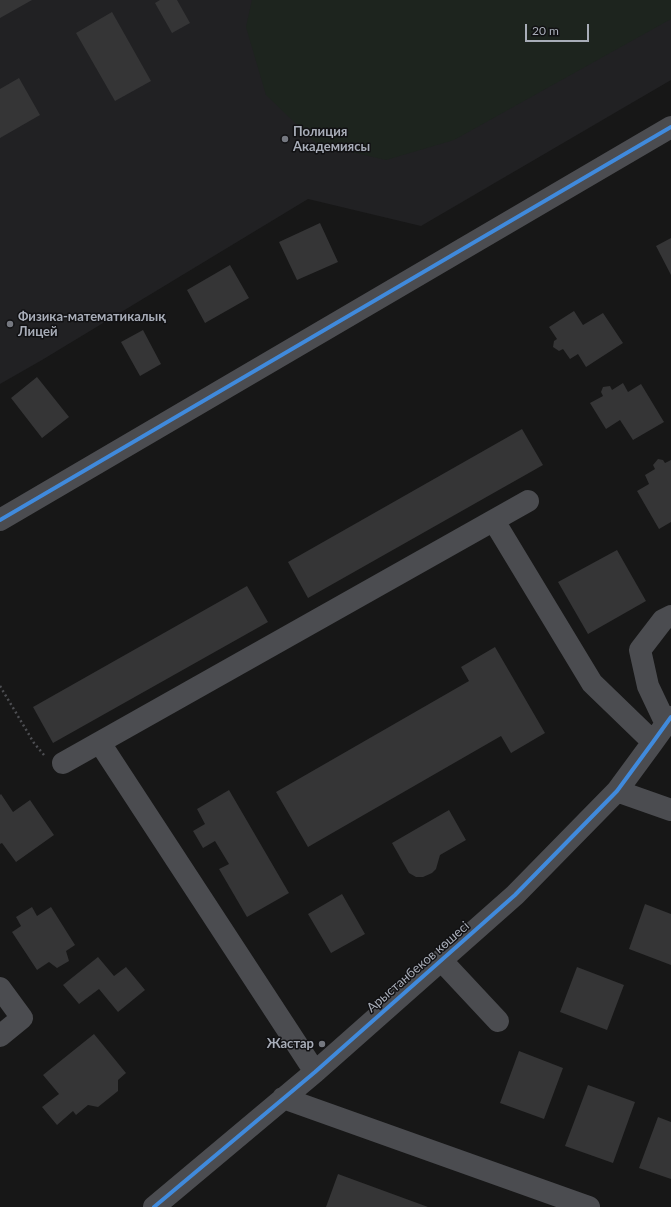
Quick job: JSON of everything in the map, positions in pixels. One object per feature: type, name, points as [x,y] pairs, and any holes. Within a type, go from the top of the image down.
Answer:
[{"type":"street","points":[[0,520],[671,127]]},
{"type":"street","points":[[64,763],[528,501]]},
{"type":"street","points":[[494,521],[592,683],[653,742]]},
{"type":"street","points":[[668,720],[648,686],[640,650],[663,620],[671,616]]},
{"type":"street","name":"Арыстанбеков көшесі","points":[[154,1207],[315,1072],[515,895],[617,791],[668,720]]},
{"type":"street","points":[[100,743],[315,1072]]},
{"type":"street","points":[[617,791],[671,810]]},
{"type":"street","points":[[441,960],[498,1021]]},
{"type":"street","points":[[0,988],[22,1018],[0,1036]]},
{"type":"street","points":[[283,1098],[589,1207]]},
{"type":"path","points":[[0,686],[34,743],[47,759],[64,763]]},
{"type":"shaded area","name":"Полиция Академиясы","points":[[0,0],[671,0],[671,80],[421,226],[308,199],[0,384]]},
{"type":"shaded area","points":[[252,0],[671,0],[671,19],[454,140],[386,160],[317,144],[266,95],[246,27]]},
{"type":"building","points":[[0,0],[32,0],[0,18]]},
{"type":"building","points":[[160,0],[177,0],[190,23],[172,33],[155,3]]},
{"type":"building","points":[[112,12],[151,81],[115,101],[76,33]]},
{"type":"building","points":[[19,78],[40,115],[0,138],[0,89]]},
{"type":"building","points":[[320,223],[338,262],[297,280],[279,242]]},
{"type":"building","points":[[671,238],[671,275],[656,246]]},
{"type":"building","points":[[230,265],[249,298],[205,323],[187,290]]},
{"type":"building","points":[[574,311],[583,325],[603,313],[623,343],[586,367],[578,354],[570,359],[563,349],[559,351],[553,347],[554,341],[557,339],[549,327]]},
{"type":"building","points":[[143,330],[161,364],[140,376],[121,342]]},
{"type":"building","points":[[37,377],[69,417],[42,438],[11,398]]},
{"type":"building","points":[[623,383],[628,392],[641,384],[664,422],[633,440],[620,420],[606,429],[590,403],[603,396],[601,392],[603,387],[610,386],[612,390]]},
{"type":"building","points":[[522,429],[543,465],[308,598],[288,562]]},
{"type":"building","points":[[658,459],[663,460],[665,463],[671,460],[671,522],[659,529],[637,491],[649,484],[645,475],[655,469],[653,465]]},
{"type":"building","points":[[617,550],[646,601],[588,634],[558,582]]},
{"type":"building","points":[[247,586],[268,622],[53,743],[33,707]]},
{"type":"building","points":[[495,647],[545,733],[511,753],[501,736],[308,847],[276,792],[469,681],[461,667]]},
{"type":"building","points":[[229,790],[289,893],[247,917],[219,869],[229,864],[215,841],[203,848],[193,831],[205,824],[197,809]]},
{"type":"building","points":[[1,794],[13,812],[30,800],[54,835],[16,862],[2,843],[0,844]]},
{"type":"building","points":[[449,810],[466,840],[440,855],[436,869],[432,873],[423,877],[416,877],[409,873],[392,843]]},
{"type":"building","points":[[342,894],[365,934],[331,953],[308,914]]},
{"type":"building","points":[[645,904],[671,914],[671,965],[629,949]]},
{"type":"building","points":[[32,907],[37,916],[51,907],[75,945],[66,951],[69,961],[57,968],[49,962],[37,970],[12,932],[21,926],[16,917]]},
{"type":"building","points":[[98,957],[114,976],[126,967],[145,990],[118,1012],[99,989],[79,1004],[63,985]]},
{"type":"building","points":[[577,967],[624,985],[607,1030],[560,1012]]},
{"type":"building","points":[[94,1034],[126,1073],[118,1080],[118,1091],[98,1107],[88,1105],[76,1115],[73,1111],[57,1125],[42,1107],[59,1094],[43,1075]]},
{"type":"building","points":[[519,1051],[563,1068],[544,1119],[500,1103]]},
{"type":"building","points":[[588,1085],[635,1102],[613,1163],[565,1146]]},
{"type":"building","points":[[658,1117],[671,1122],[671,1179],[639,1168]]},
{"type":"building","points":[[338,1174],[428,1207],[326,1207]]},
{"type":"cycle path","points":[[0,520],[671,127]]},
{"type":"cycle path","points":[[154,1207],[315,1072],[515,895],[617,791],[671,717]]},
{"type":"place","name":"Полиция Академиясы","points":[[285,139]]},
{"type":"place","name":"Физика-математикалық Лицей","points":[[10,324]]},
{"type":"place","name":"Жастар","points":[[322,1044]]}]
